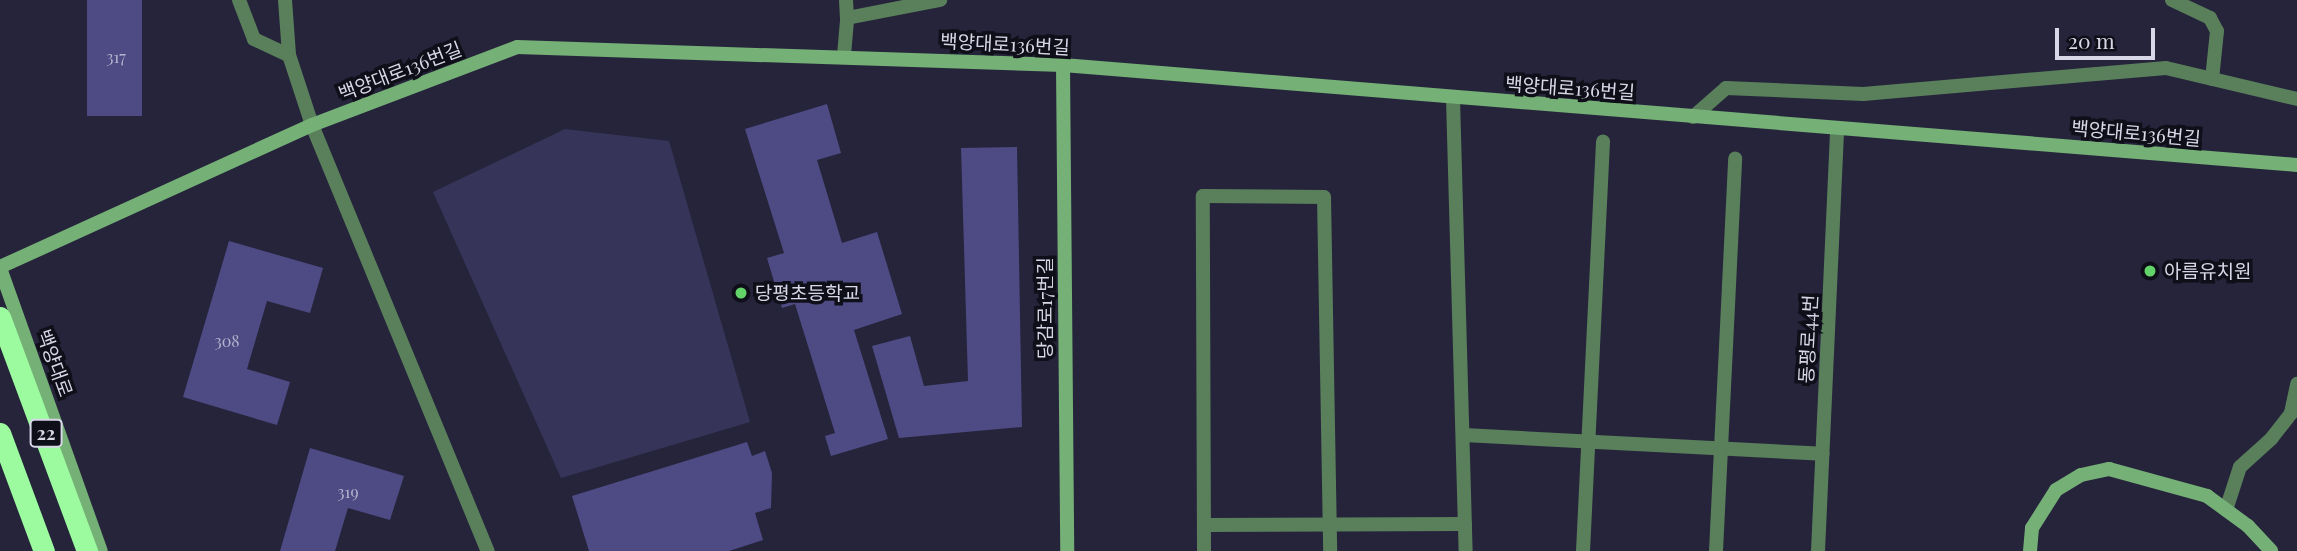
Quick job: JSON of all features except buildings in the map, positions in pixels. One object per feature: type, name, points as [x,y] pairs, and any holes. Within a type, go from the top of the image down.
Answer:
[{"type":"highway","name":"22","points":[[0,317],[87,551]]},
{"type":"highway","name":"22","points":[[0,433],[44,551]]},
{"type":"street","points":[[239,0],[254,39],[289,55]]},
{"type":"street","points":[[285,0],[289,55],[312,125],[488,551]]},
{"type":"street","points":[[844,55],[846,0]]},
{"type":"street","name":"백양대로136번길","points":[[847,18],[940,0]]},
{"type":"street","points":[[2172,0],[2210,19],[2217,31],[2212,79]]},
{"type":"street","name":"백양대로136번길","points":[[0,267],[312,125],[517,47],[844,55],[1063,65],[2296,166]]},
{"type":"street","name":"당감로17번길","points":[[1063,65],[1067,551]]},
{"type":"street","points":[[1693,117],[1726,88],[1863,94],[2166,68],[2297,99]]},
{"type":"street","points":[[1453,99],[1466,551]]},
{"type":"street","name":"동평로44번","points":[[1818,551],[1837,128]]},
{"type":"street","points":[[1583,551],[1603,141]]},
{"type":"street","points":[[1716,551],[1735,158]]},
{"type":"street","points":[[1204,551],[1203,196],[1324,197],[1330,551]]},
{"type":"street","name":"백양대로","points":[[0,267],[101,551]]},
{"type":"street","points":[[2226,510],[2240,467],[2271,439],[2291,414],[2297,384]]},
{"type":"street","points":[[1464,435],[1822,454]]},
{"type":"street","points":[[2030,551],[2032,528],[2056,490],[2090,473],[2125,470],[2207,496],[2271,551]]},
{"type":"street","points":[[1203,525],[1465,524]]},
{"type":"shaded area","points":[[565,129],[669,141],[750,422],[561,478],[433,192]]},
{"type":"place","name":"아름유치원","points":[[2150,271]]},
{"type":"place","name":"당평초등학교","points":[[741,293]]}]
